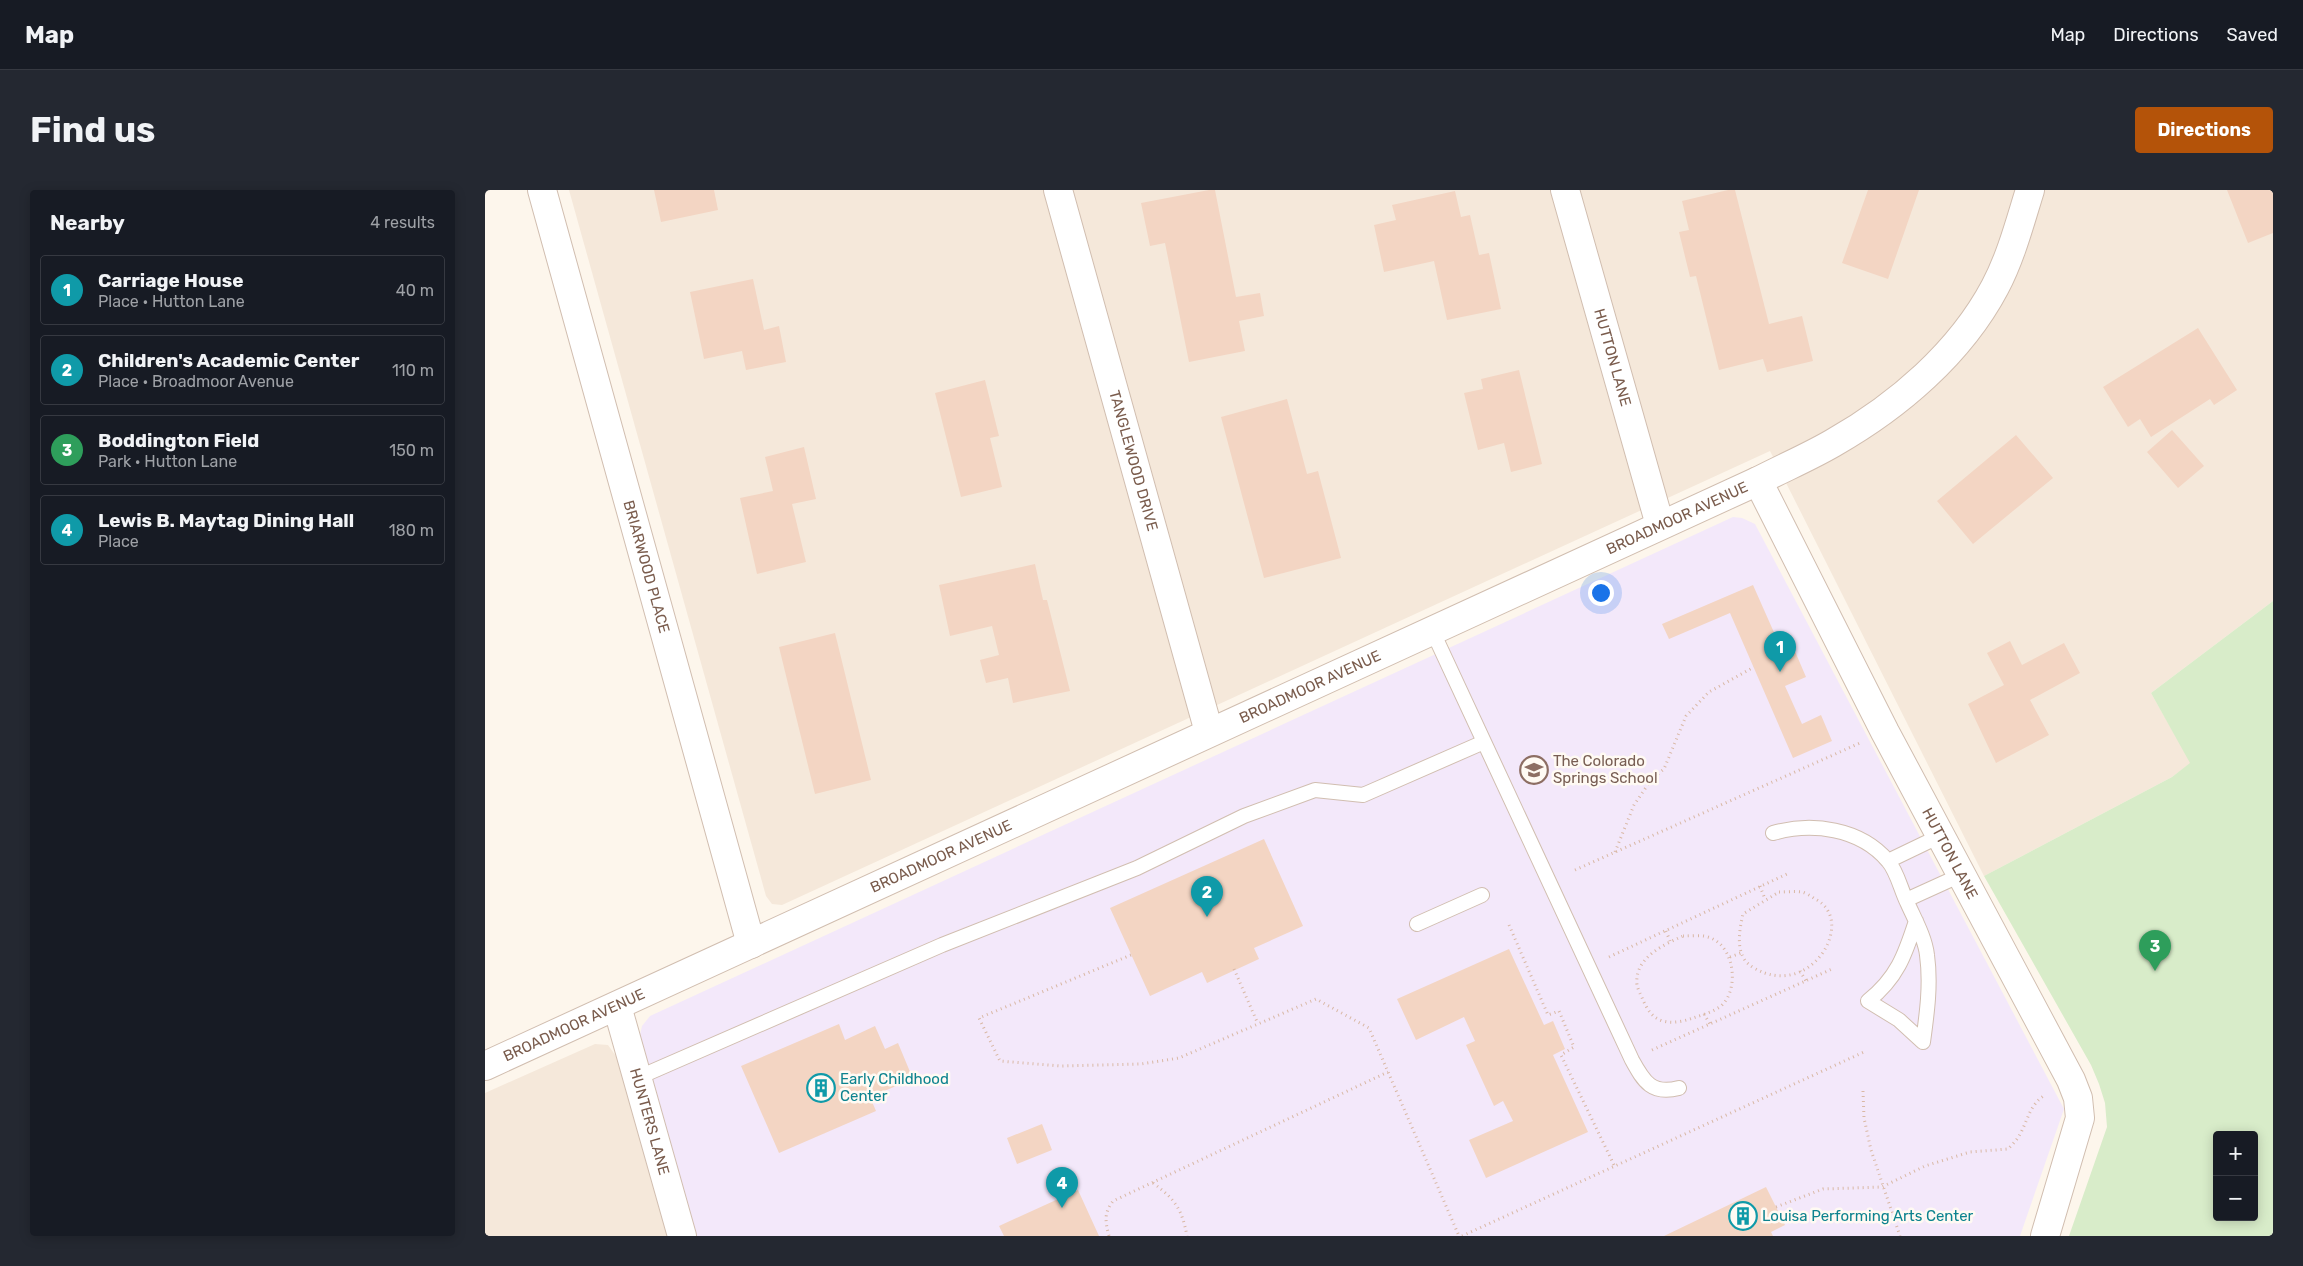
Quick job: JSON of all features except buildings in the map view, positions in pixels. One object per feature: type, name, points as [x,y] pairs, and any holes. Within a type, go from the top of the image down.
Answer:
[{"type":"street","name":"BRIARWOOD PLACE","points":[[542,190],[751,944]]},
{"type":"street","name":"TANGLEWOOD DRIVE","points":[[1058,190],[1209,732]]},
{"type":"street","name":"HUTTON LANE","points":[[1565,190],[1660,526]]},
{"type":"street","name":"BROADMOOR AVENUE","points":[[485,1066],[1758,481],[1833,443],[1878,414],[1909,390],[1944,357],[1974,321],[1995,287],[2016,235],[2030,190]]},
{"type":"street","name":"HUTTON LANE","points":[[1758,481],[1885,732],[2071,1080],[2078,1098],[2080,1118],[2045,1236]]},
{"type":"street","name":"HUNTERS LANE","points":[[617,1006],[682,1236]]},
{"type":"lane","points":[[1432,630],[1632,1060],[1648,1084],[1657,1090],[1667,1091],[1679,1088]]},
{"type":"lane","points":[[637,1078],[942,945],[1137,868],[1244,816],[1315,790],[1363,795],[1484,742]]},
{"type":"lane","points":[[1773,833],[1792,828],[1808,827],[1836,831],[1861,838],[1888,861],[1916,921],[1927,953],[1929,992],[1923,1042],[1899,1020],[1868,1001],[1884,989],[1904,959],[1916,921]]},
{"type":"lane","points":[[1888,861],[1941,836]]},
{"type":"lane","points":[[1906,900],[1961,875]]},
{"type":"lane","points":[[1417,924],[1482,895]]},
{"type":"path","points":[[1615,852],[1634,805],[1651,780],[1664,769],[1686,716],[1709,692],[1753,667]]},
{"type":"path","points":[[1575,870],[1885,732]]},
{"type":"path","points":[[1589,967],[1787,874]]},
{"type":"path","points":[[1760,886],[1765,899]]},
{"type":"path","points":[[1779,892],[1803,892],[1822,902],[1831,916],[1831,931],[1822,955],[1809,967],[1801,971],[1779,978],[1766,975],[1751,966],[1741,953],[1738,935],[1743,914],[1779,892]]},
{"type":"path","points":[[1509,925],[1549,1015],[1559,1011],[1574,1047],[1561,1055],[1614,1165]]},
{"type":"path","points":[[1666,931],[1670,941]]},
{"type":"path","points":[[1683,936],[1700,936],[1713,939],[1723,947],[1729,957],[1731,987],[1722,1005],[1681,1022],[1662,1021],[1648,1011],[1637,985],[1640,969],[1650,953],[1670,941],[1683,936]]},
{"type":"path","points":[[1729,957],[1741,953]]},
{"type":"path","points":[[1131,955],[979,1018],[1000,1061],[1060,1066],[1141,1064],[1179,1058],[1316,999],[1369,1028],[1461,1236],[1864,1052]]},
{"type":"path","points":[[1632,1060],[1832,969]]},
{"type":"path","points":[[1234,970],[1259,1024]]},
{"type":"path","points":[[1801,971],[1806,981]]},
{"type":"path","points":[[1704,1014],[1710,1024]]},
{"type":"path","points":[[1109,1236],[1105,1223],[1106,1210],[1113,1201],[1388,1072]]},
{"type":"path","points":[[1776,1207],[1823,1189],[1882,1187],[1925,1166],[1971,1152],[2008,1149],[2019,1137],[2028,1114],[2037,1100],[2071,1080]]},
{"type":"path","points":[[1863,1091],[1864,1118],[1882,1187],[1900,1236]]},
{"type":"path","points":[[1153,1183],[1171,1196],[1183,1215],[1187,1236]]},
{"type":"shaded area","points":[[569,190],[2273,190],[2273,601],[2151,693],[2191,763],[2172,777],[1984,876],[1770,451],[782,905],[772,904],[766,896]]},
{"type":"shaded area","name":"The Colorado Springs School","points":[[1733,517],[1742,518],[1755,524],[2064,1109],[2020,1236],[695,1236],[639,1039],[642,1026],[650,1016]]},
{"type":"shaded area","points":[[595,1044],[608,1045],[618,1059],[669,1236],[485,1236],[485,1093]]},
{"type":"green space","points":[[2273,601],[2273,1236],[2069,1236],[2107,1127],[2105,1103],[2091,1065],[1984,876],[2172,777],[2190,763],[2151,693]]},
{"type":"place","name":"Carriage House","points":[[1780,672]]},
{"type":"place","name":"The Colorado Springs School","points":[[1534,770]]},
{"type":"place","name":"Children's Academic Center","points":[[1207,917]]},
{"type":"place","name":"Boddington Field","points":[[2155,971]]},
{"type":"place","name":"Early Childhood Center","points":[[821,1088]]},
{"type":"place","name":"Lewis B. Maytag Dining Hall","points":[[1062,1208]]},
{"type":"place","name":"Louisa Performing Arts Center","points":[[1743,1216]]}]
